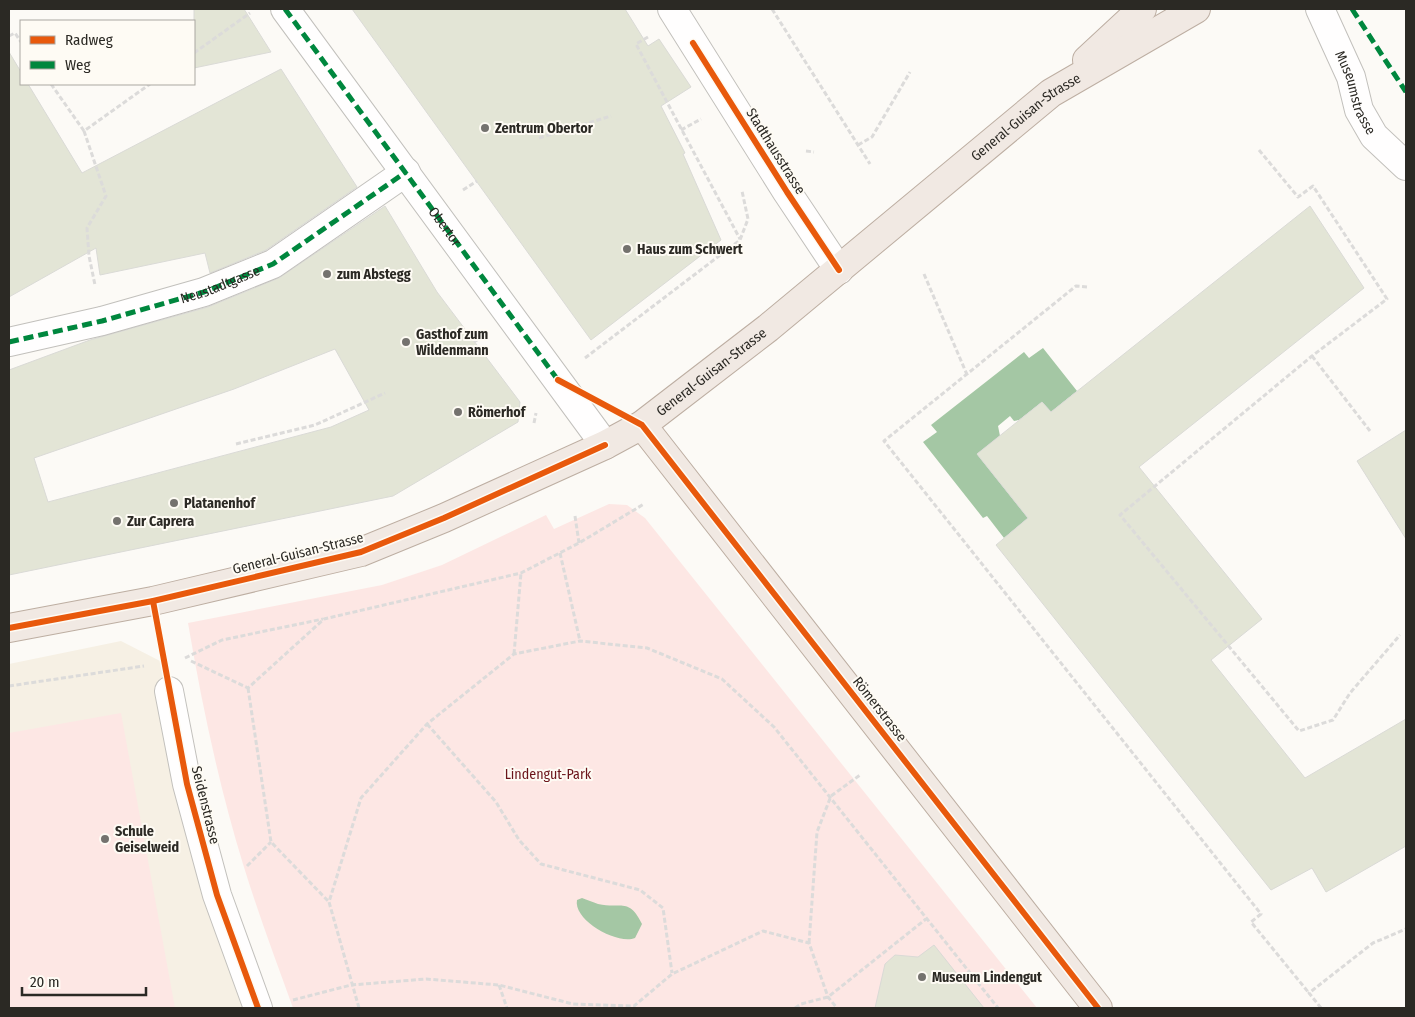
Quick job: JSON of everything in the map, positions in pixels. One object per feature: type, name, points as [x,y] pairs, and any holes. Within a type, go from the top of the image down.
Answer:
[{"type":"main road","points":[[1051,93],[1142,9]]},
{"type":"main road","name":"General-Guisan-Strasse","points":[[9,628],[153,601],[361,552],[444,518],[606,445],[642,425],[839,270],[888,226],[1051,93],[1196,9]]},
{"type":"main road","name":"Römerstrasse","points":[[642,425],[1098,1008]]},
{"type":"street","name":"Obertor","points":[[285,9],[606,445]]},
{"type":"street","name":"Stadthausstrasse","points":[[672,9],[787,192],[839,270]]},
{"type":"street","name":"Museumstrasse","points":[[1320,9],[1351,77],[1358,110],[1374,136],[1406,166]]},
{"type":"street","name":"Neustadtgasse","points":[[9,342],[102,321],[204,292],[273,264],[406,172]]},
{"type":"street","name":"Seidenstrasse","points":[[169,692],[187,784],[217,895],[258,1008]]},
{"type":"path","points":[[195,52],[257,9]]},
{"type":"path","points":[[772,9],[870,164]]},
{"type":"path","points":[[9,36],[15,33],[20,40]]},
{"type":"path","points":[[636,44],[740,240]]},
{"type":"path","points":[[858,145],[872,137],[910,72]]},
{"type":"path","points":[[52,85],[84,131],[106,196],[87,228],[89,256],[102,321]]},
{"type":"path","points":[[84,131],[149,85]]},
{"type":"path","points":[[654,92],[660,88]]},
{"type":"path","points":[[681,130],[708,115]]},
{"type":"path","points":[[539,138],[611,116]]},
{"type":"path","points":[[1259,150],[1298,197],[1313,186],[1387,298],[1312,356],[1120,515],[1300,730],[1333,720],[1350,693],[1400,635]]},
{"type":"path","points":[[806,151],[814,152]]},
{"type":"path","points":[[558,380],[740,240],[748,219]]},
{"type":"path","points":[[924,274],[967,376]]},
{"type":"path","points":[[1087,287],[1076,286],[967,376],[884,441],[1260,914],[1251,922],[1321,1008]]},
{"type":"path","points":[[1312,356],[1370,430]]},
{"type":"path","points":[[236,444],[315,425],[385,393]]},
{"type":"path","points":[[9,686],[164,663],[185,658],[222,640],[324,619],[521,573],[579,543],[644,504]]},
{"type":"path","points":[[575,516],[579,543]]},
{"type":"path","points":[[560,553],[580,641]]},
{"type":"path","points":[[514,654],[521,573]]},
{"type":"path","points":[[248,688],[324,619]]},
{"type":"path","points":[[329,902],[361,798],[427,724],[514,654],[580,641],[647,648],[722,679],[774,727],[831,796],[998,1008]]},
{"type":"path","points":[[185,658],[248,688]]},
{"type":"path","points":[[164,663],[169,692]]},
{"type":"path","points":[[248,688],[271,842],[329,902],[359,1008]]},
{"type":"path","points":[[427,724],[496,802],[518,840],[541,864],[640,890],[663,908],[672,974]]},
{"type":"path","points":[[837,1008],[828,997],[809,943],[817,832],[831,796],[860,775]]},
{"type":"path","points":[[796,1008],[801,1004],[828,997],[926,919]]},
{"type":"path","points":[[1309,993],[1373,942],[1406,929]]},
{"type":"path","points":[[292,1001],[351,985],[426,979],[499,985],[573,1004],[635,1007],[672,974],[763,931],[809,943]]},
{"type":"path","points":[[499,985],[507,1008]]},
{"type":"shaded area","points":[[1043,348],[1077,391],[1051,412],[1042,402],[1019,420],[1014,421],[1010,416],[998,426],[1000,436],[977,454],[1028,518],[1004,538],[987,516],[983,518],[923,442],[937,432],[931,425],[1024,352],[1029,358]]},
{"type":"shaded area","name":"Schule Geiselweid","points":[[121,641],[164,663],[169,691],[258,1008],[9,1008],[9,664]]},
{"type":"shaded area","points":[[582,898],[598,904],[624,906],[633,910],[642,924],[635,938],[618,938],[589,923],[578,908],[577,900]]},
{"type":"green space","name":"Lindengut-Park","points":[[609,504],[627,505],[645,518],[1037,1008],[293,1008],[234,835],[212,745],[188,623],[382,585],[442,565],[546,515],[554,529]]},
{"type":"green space","points":[[121,713],[175,1008],[9,1008],[9,733]]},
{"type":"building","points":[[194,9],[244,9],[271,52],[195,68]]},
{"type":"building","points":[[352,9],[625,9],[648,46],[659,39],[691,87],[661,106],[685,153],[683,154],[721,240],[591,340]]},
{"type":"building","points":[[9,52],[20,70],[20,85],[29,85],[82,173],[281,69],[357,187],[266,250],[210,273],[205,253],[100,275],[96,248],[9,297]]},
{"type":"building","points":[[385,206],[437,292],[520,402],[518,422],[393,496],[9,575],[9,370],[90,340],[208,307],[279,278]],"holes":[[[335,349],[369,410],[331,427],[48,502],[34,458],[234,389]]]},
{"type":"building","points":[[1310,206],[1364,288],[1139,467],[1262,619],[1211,660],[1305,778],[1406,719],[1406,846],[1326,892],[1312,868],[1271,890],[996,545],[1028,518],[977,454],[1042,402],[1051,412]]},
{"type":"building","points":[[1406,430],[1406,539],[1357,461]]},
{"type":"building","name":"Museum Lindengut","points":[[934,945],[984,1008],[875,1008],[885,964],[895,955],[918,957]]},
{"type":"marked path","points":[[285,9],[558,380]]},
{"type":"marked path","points":[[1352,9],[1406,92]]},
{"type":"marked path","points":[[9,342],[102,321],[204,292],[273,264],[406,172]]},
{"type":"cycle path","points":[[693,43],[787,192],[839,270]]},
{"type":"cycle path","points":[[558,380],[642,425],[1098,1008]]},
{"type":"cycle path","points":[[9,628],[153,601],[361,552],[444,518],[605,445]]},
{"type":"cycle path","points":[[153,601],[187,784],[217,895],[258,1008]]},
{"type":"place","name":"Zentrum Obertor","points":[[485,128]]},
{"type":"place","name":"Haus zum Schwert","points":[[627,249]]},
{"type":"place","name":"zum Abstegg","points":[[327,274]]},
{"type":"place","name":"Gasthof zum Wildenmann","points":[[406,342]]},
{"type":"place","name":"Römerhof","points":[[458,412]]},
{"type":"place","name":"Platanenhof","points":[[174,503]]},
{"type":"place","name":"Zur Caprera","points":[[117,521]]},
{"type":"place","name":"Schule Geiselweid","points":[[105,839]]},
{"type":"place","name":"Museum Lindengut","points":[[922,977]]}]
